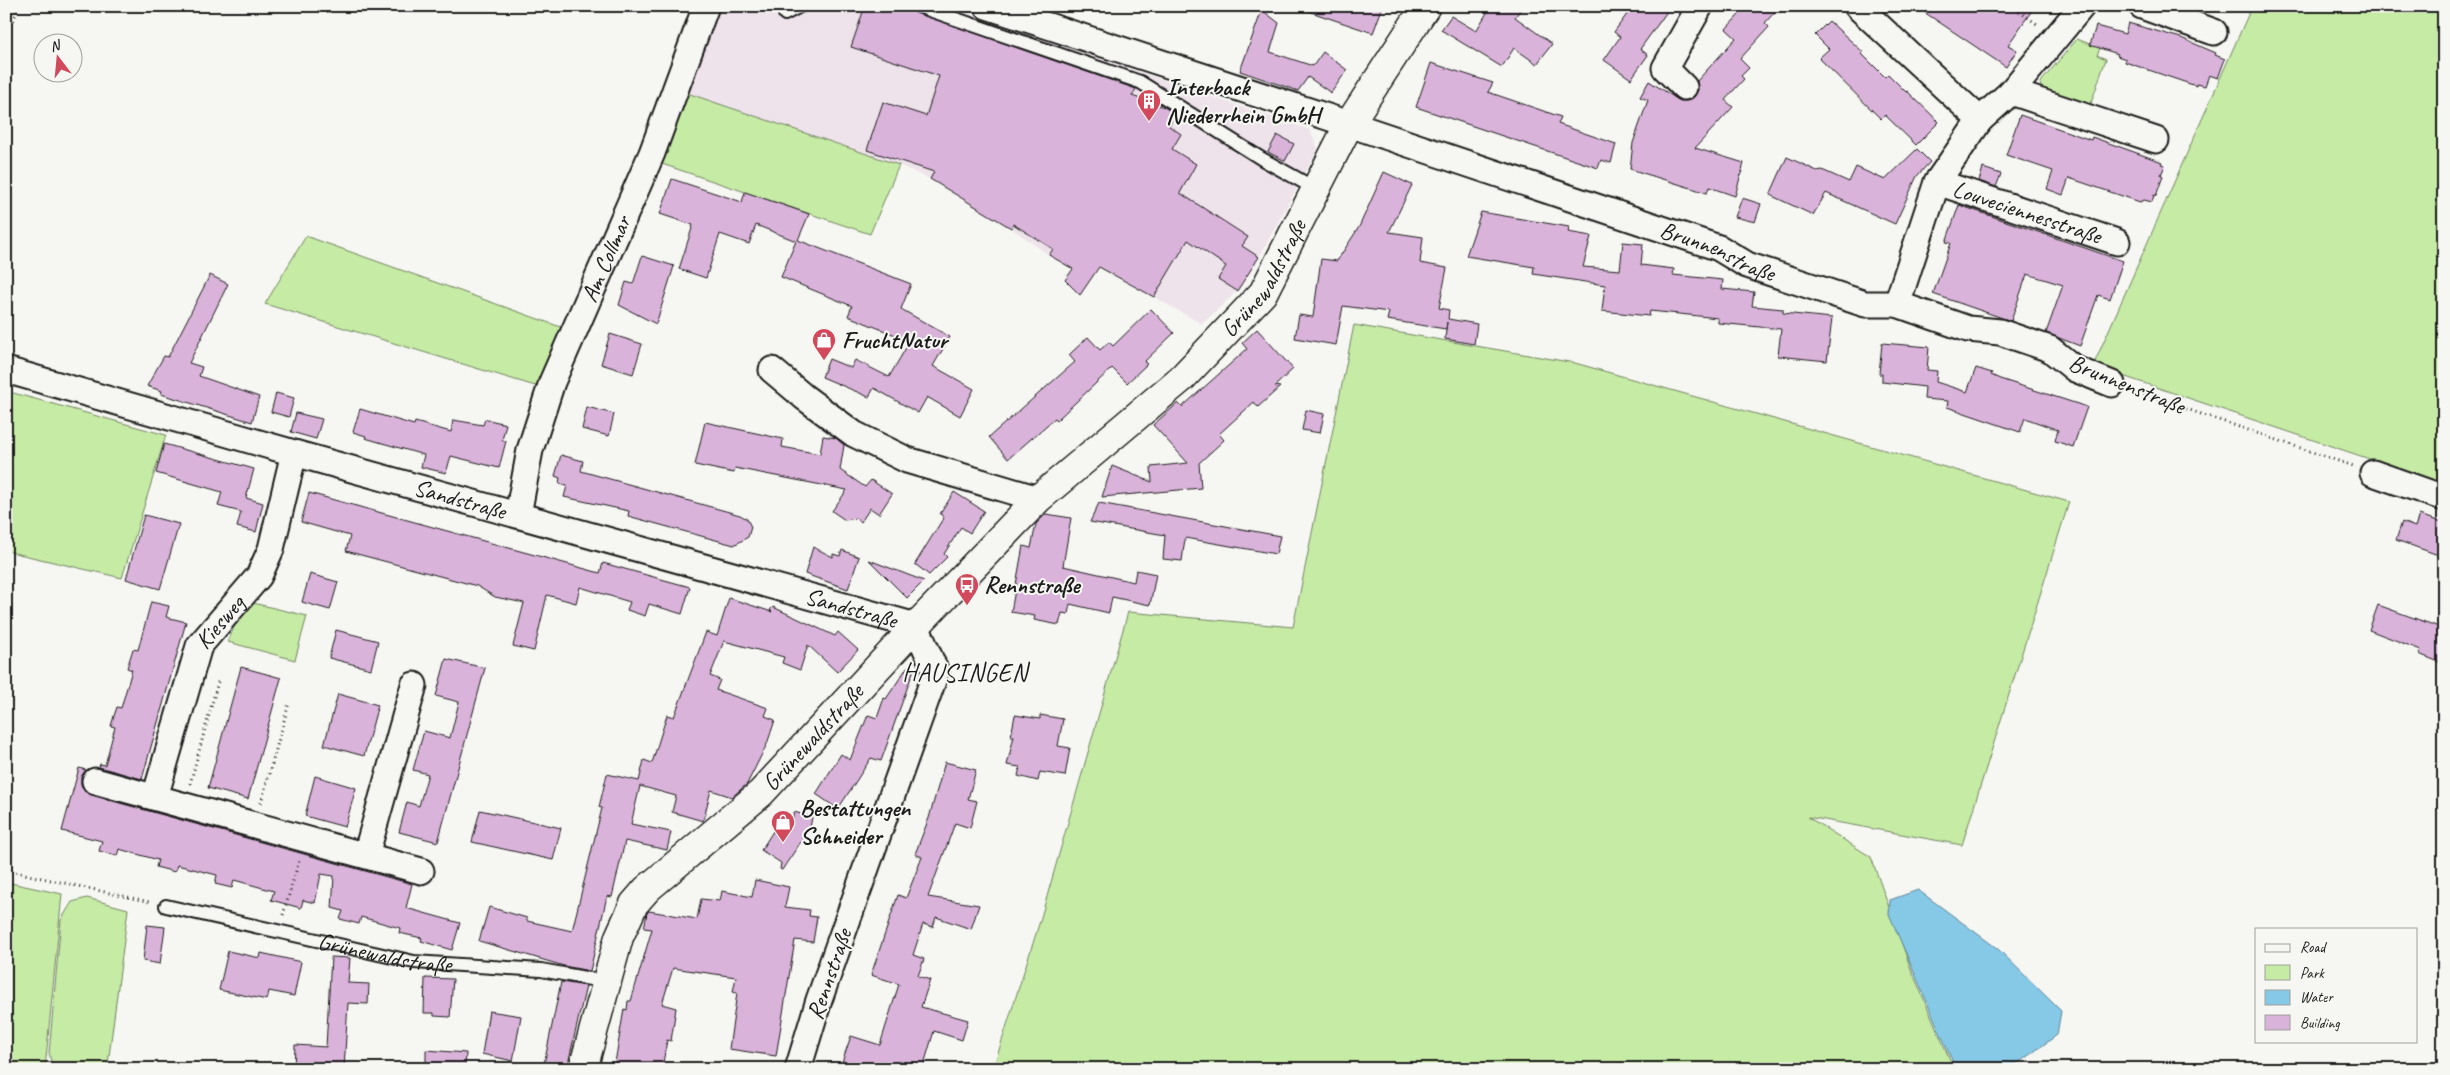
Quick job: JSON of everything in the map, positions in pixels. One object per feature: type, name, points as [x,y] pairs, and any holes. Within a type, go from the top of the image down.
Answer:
[{"type":"street","name":"Am Collmar","points":[[518,515],[530,450],[552,382],[652,153],[706,6]]},
{"type":"street","name":"Brunnenstraße","points":[[987,6],[1349,124],[1718,248],[1747,265],[1865,304],[1898,304],[1968,329],[2000,332],[2050,349],[2075,369],[2112,384]]},
{"type":"street","name":"Grünewaldstraße","points":[[583,1069],[625,920],[638,899],[761,794],[916,626],[1038,499],[1182,378],[1263,293],[1349,124],[1426,6]]},
{"type":"street","points":[[1684,87],[1665,68],[1700,6]]},
{"type":"street","points":[[1857,6],[1980,120]]},
{"type":"street","name":"Louveciennesstraße","points":[[1898,304],[1937,182],[1980,120],[2011,92],[2082,6]]},
{"type":"street","points":[[2142,6],[2214,32]]},
{"type":"street","points":[[2011,92],[2156,140]]},
{"type":"street","name":"Louveciennesstraße","points":[[1937,182],[2117,242]]},
{"type":"street","name":"Sandstraße","points":[[6,370],[294,453],[916,626]]},
{"type":"street","points":[[772,370],[804,397],[854,434],[907,460],[1038,499]]},
{"type":"street","name":"Kiesweg","points":[[155,797],[199,646],[260,576],[271,549],[294,453]]},
{"type":"street","points":[[2373,473],[2444,498]]},
{"type":"street","name":"Rennstraße","points":[[798,1069],[819,1000],[936,672],[916,626]]},
{"type":"street","points":[[366,855],[414,685]]},
{"type":"street","points":[[95,781],[421,871]]},
{"type":"lane","points":[[785,14],[800,6]]},
{"type":"lane","points":[[918,6],[1140,82],[1262,159],[1316,189]]},
{"type":"lane","name":"Grünewaldstraße","points":[[166,906],[414,962],[541,970],[607,982]]},
{"type":"path","points":[[6,34],[20,6]]},
{"type":"path","points":[[2011,6],[2056,38]]},
{"type":"path","name":"Brunnenstraße","points":[[2112,384],[2373,473]]},
{"type":"path","points":[[184,805],[219,678]]},
{"type":"path","points":[[255,825],[289,703]]},
{"type":"path","points":[[279,931],[305,839]]},
{"type":"path","points":[[6,870],[166,906]]},
{"type":"shaded area","points":[[721,6],[945,6],[1310,130],[1318,149],[1259,257],[1237,291],[1202,324],[1080,255],[1049,255],[1011,228],[930,179],[899,165],[687,93]]},
{"type":"green space","points":[[2252,6],[2444,6],[2444,484],[2093,366]]},
{"type":"green space","points":[[2077,39],[2100,48],[2097,55],[2106,59],[2089,109],[2043,94],[2040,83]]},
{"type":"green space","points":[[687,93],[899,165],[870,234],[659,163]]},
{"type":"green space","points":[[306,236],[569,330],[545,389],[265,304]]},
{"type":"green space","points":[[1354,325],[1575,363],[2069,502],[1962,845],[1808,817],[1871,857],[1911,969],[1954,1069],[993,1069],[1040,921],[1128,612],[1293,627]]},
{"type":"green space","points":[[6,391],[166,435],[122,578],[6,551]]},
{"type":"green space","points":[[253,603],[307,616],[295,660],[228,642],[234,627]]},
{"type":"green space","points":[[6,882],[62,894],[45,1069],[6,1069]]},
{"type":"green space","points":[[87,898],[128,909],[108,1064],[100,1069],[53,1069],[49,1053],[61,920],[72,902]]},
{"type":"water","points":[[1918,890],[1998,949],[2061,1011],[2057,1035],[2021,1061],[2001,1069],[1955,1067],[1889,914],[1890,900]]},
{"type":"building","points":[[865,6],[898,6],[1136,89],[1132,96],[1164,107],[1175,114],[1169,126],[1181,134],[1172,149],[1196,164],[1180,193],[1248,237],[1242,246],[1259,257],[1237,291],[1218,279],[1226,266],[1188,240],[1154,297],[1099,267],[1080,295],[1065,280],[1073,269],[1049,255],[1053,249],[1013,224],[1011,228],[930,179],[934,172],[867,150],[883,102],[926,116],[939,76],[851,47]]},
{"type":"building","points":[[1305,6],[1383,6],[1373,33],[1305,10]]},
{"type":"building","points":[[1491,6],[1523,6],[1515,17],[1552,44],[1537,64],[1514,48],[1502,67],[1441,30],[1451,16],[1476,31]]},
{"type":"building","points":[[1633,6],[1671,6],[1640,49],[1648,55],[1631,79],[1604,60],[1620,37],[1614,32]]},
{"type":"building","points":[[1747,6],[1780,6],[1765,23],[1769,27],[1740,59],[1749,68],[1741,76],[1744,79],[1725,100],[1733,107],[1695,148],[1744,163],[1735,196],[1709,187],[1707,193],[1630,169],[1633,143],[1648,100],[1640,97],[1649,81],[1680,101],[1687,101],[1694,97],[1698,90],[1697,81],[1736,38],[1726,29]]},
{"type":"building","points":[[1915,6],[2035,6],[2008,45],[2017,50],[2006,67]]},
{"type":"building","points":[[1262,10],[1279,23],[1270,52],[1313,66],[1323,52],[1347,70],[1331,93],[1308,77],[1298,91],[1240,71]]},
{"type":"building","points":[[1829,21],[1863,52],[1862,54],[1885,77],[1888,74],[1939,122],[1916,145],[1885,115],[1881,119],[1819,58],[1829,49],[1815,35]]},
{"type":"building","points":[[2128,23],[2181,38],[2216,53],[2215,55],[2225,59],[2218,78],[2209,75],[2205,86],[2196,84],[2196,86],[2125,62],[2126,59],[2117,56],[2118,54],[2090,45],[2096,26],[2125,34]]},
{"type":"building","points":[[1431,63],[1493,83],[1488,92],[1561,117],[1558,124],[1616,144],[1611,163],[1601,160],[1598,168],[1416,107]]},
{"type":"building","points":[[2020,115],[2091,140],[2092,137],[2162,162],[2161,164],[2165,165],[2156,196],[2154,195],[2152,202],[2144,200],[2140,202],[2069,178],[2063,195],[2047,189],[2053,171],[2006,155]]},
{"type":"building","points":[[1277,135],[1294,144],[1285,161],[1268,152]]},
{"type":"building","points":[[1917,149],[1930,162],[1917,176],[1895,224],[1826,193],[1813,215],[1770,195],[1787,157],[1817,171],[1822,170],[1849,182],[1856,167],[1885,180]]},
{"type":"building","points":[[1983,168],[2001,174],[1996,187],[1979,181]]},
{"type":"building","points":[[1384,172],[1412,185],[1389,232],[1423,237],[1420,263],[1447,268],[1439,308],[1449,310],[1448,319],[1477,324],[1474,344],[1445,339],[1447,322],[1446,329],[1387,320],[1389,312],[1343,306],[1336,345],[1295,338],[1299,315],[1313,317],[1321,259],[1337,261],[1359,227]]},
{"type":"building","points":[[672,179],[742,202],[745,192],[809,214],[798,240],[911,284],[901,309],[950,337],[933,366],[974,389],[960,416],[927,397],[918,413],[874,388],[869,397],[822,377],[829,359],[851,368],[855,360],[889,377],[910,341],[848,316],[852,306],[781,277],[796,241],[756,225],[749,244],[720,234],[706,278],[679,269],[693,225],[660,214]]},
{"type":"building","points":[[1742,198],[1761,204],[1755,222],[1735,217]]},
{"type":"building","points":[[1959,205],[2123,261],[2110,299],[2098,295],[2080,346],[2046,333],[2063,285],[2027,274],[2011,321],[1933,294],[1951,243],[1946,242]]},
{"type":"building","points":[[1481,212],[1569,227],[1568,232],[1591,236],[1583,267],[1620,270],[1623,242],[1643,244],[1641,265],[1674,269],[1673,275],[1723,280],[1722,289],[1754,292],[1752,306],[1783,309],[1783,313],[1832,318],[1827,361],[1778,356],[1781,329],[1718,323],[1718,318],[1650,311],[1649,316],[1602,311],[1605,285],[1533,274],[1534,267],[1466,256]]},
{"type":"building","points":[[642,256],[674,266],[656,324],[619,305],[626,282],[633,284]]},
{"type":"building","points":[[210,275],[228,284],[189,363],[202,367],[199,376],[259,397],[252,422],[161,394],[162,391],[147,386],[164,356],[168,357]]},
{"type":"building","points":[[1151,309],[1174,333],[1144,362],[1147,364],[1127,383],[1112,368],[1057,420],[1055,418],[1008,459],[989,437],[1075,362],[1069,355],[1088,337],[1100,350],[1109,342],[1113,346]]},
{"type":"building","points":[[1257,329],[1293,369],[1275,386],[1280,387],[1258,407],[1254,402],[1219,434],[1224,440],[1199,463],[1201,488],[1102,497],[1112,466],[1152,482],[1151,467],[1188,463],[1153,425],[1178,403],[1182,407],[1247,349],[1242,343]]},
{"type":"building","points":[[610,334],[642,344],[633,374],[601,364]]},
{"type":"building","points":[[1882,343],[1929,347],[1927,370],[1937,371],[1936,382],[1967,392],[1976,368],[1992,373],[1991,375],[2000,379],[2087,407],[2073,447],[2055,441],[2058,430],[2025,418],[2020,432],[1947,407],[1948,401],[1924,399],[1925,387],[1882,382],[1882,374],[1879,374]]},
{"type":"building","points":[[276,393],[294,398],[289,417],[271,412]]},
{"type":"building","points":[[587,407],[614,414],[609,436],[582,429]]},
{"type":"building","points":[[360,409],[414,425],[415,422],[451,432],[453,420],[483,425],[485,419],[506,424],[502,440],[506,441],[499,468],[451,456],[446,473],[421,467],[424,455],[365,438],[366,436],[353,432]]},
{"type":"building","points":[[1306,410],[1324,414],[1320,433],[1302,430]]},
{"type":"building","points":[[296,413],[322,419],[316,439],[291,432]]},
{"type":"building","points":[[705,422],[783,439],[782,447],[820,454],[823,436],[836,438],[844,445],[840,470],[865,487],[871,480],[892,494],[879,514],[870,508],[861,522],[856,518],[845,520],[832,511],[847,490],[735,468],[734,473],[695,465]]},
{"type":"building","points":[[164,444],[254,469],[246,498],[263,503],[256,532],[237,527],[241,512],[218,506],[222,492],[156,473]]},
{"type":"building","points":[[561,455],[583,461],[581,471],[740,515],[747,519],[751,527],[748,537],[734,545],[628,516],[629,511],[564,497],[567,486],[559,483],[560,478],[555,476]]},
{"type":"building","points":[[954,492],[984,511],[970,533],[961,527],[944,554],[947,557],[929,575],[915,564],[944,517],[940,514]]},
{"type":"building","points":[[309,493],[600,573],[603,563],[690,587],[682,614],[649,604],[645,616],[627,610],[630,602],[580,587],[576,603],[547,595],[534,651],[513,646],[524,603],[495,597],[477,586],[346,551],[350,536],[301,522]]},
{"type":"building","points":[[1099,503],[1280,536],[1276,554],[1185,538],[1182,561],[1163,559],[1165,535],[1090,522]]},
{"type":"building","points":[[1046,514],[1071,518],[1063,566],[1134,582],[1136,570],[1156,574],[1150,605],[1112,597],[1109,613],[1070,604],[1068,614],[1062,613],[1059,625],[1034,620],[1035,616],[1011,612],[1023,546],[1031,548],[1036,524]]},
{"type":"building","points":[[144,515],[179,524],[160,589],[126,579]]},
{"type":"building","points":[[2419,515],[2444,523],[2444,557],[2396,540],[2402,522],[2415,527]]},
{"type":"building","points":[[813,547],[833,557],[833,554],[840,556],[842,550],[859,557],[848,589],[805,574]]},
{"type":"building","points":[[869,560],[924,581],[907,598]]},
{"type":"building","points":[[310,574],[338,582],[330,610],[302,602]]},
{"type":"building","points":[[729,598],[772,612],[770,610],[773,607],[835,636],[838,632],[858,650],[837,672],[808,645],[800,670],[782,663],[784,657],[724,641],[710,676],[720,680],[716,690],[768,708],[765,716],[775,720],[767,744],[747,784],[732,797],[711,790],[703,821],[672,812],[676,796],[640,786],[631,824],[671,832],[667,850],[625,841],[612,897],[607,896],[590,971],[564,966],[479,941],[489,907],[527,918],[527,921],[572,931],[602,808],[599,807],[607,774],[639,781],[644,760],[652,763],[667,715],[674,717],[706,632],[717,636]]},
{"type":"building","points":[[151,602],[169,606],[166,617],[186,622],[142,779],[99,767],[100,764],[105,765],[115,727],[111,726],[117,707],[121,708],[132,670],[127,668],[133,649],[138,650]]},
{"type":"building","points":[[2378,605],[2439,627],[2438,630],[2444,633],[2444,664],[2419,654],[2421,650],[2369,630]]},
{"type":"building","points":[[336,630],[378,641],[371,669],[329,658]]},
{"type":"building","points":[[446,659],[485,668],[438,842],[399,832],[407,802],[419,806],[428,774],[413,770],[424,731],[450,738],[459,702],[436,696]]},
{"type":"building","points":[[908,666],[914,669],[881,761],[871,758],[838,809],[816,794],[841,754],[850,760],[868,715],[877,718],[884,698],[886,699]]},
{"type":"building","points":[[241,667],[281,678],[248,799],[208,788]]},
{"type":"building","points":[[338,694],[378,705],[364,756],[324,745]]},
{"type":"building","points":[[1015,715],[1040,719],[1040,715],[1063,719],[1058,746],[1070,748],[1065,776],[1040,772],[1038,781],[1018,776],[1020,767],[1007,765],[1014,736],[1011,736]]},
{"type":"building","points":[[945,762],[976,770],[968,799],[977,801],[970,828],[955,823],[928,897],[979,905],[971,929],[936,917],[933,927],[923,924],[913,955],[924,959],[918,976],[930,980],[921,1007],[968,1020],[962,1040],[934,1031],[923,1068],[842,1062],[851,1036],[880,1045],[899,984],[871,975],[898,895],[906,898],[922,857],[915,854],[929,818]]},
{"type":"building","points":[[79,768],[86,770],[81,777],[81,784],[84,791],[91,795],[412,884],[406,908],[460,923],[452,950],[421,941],[422,938],[399,933],[400,928],[361,917],[359,924],[340,919],[343,911],[332,908],[334,876],[321,874],[315,903],[303,900],[301,908],[271,900],[274,891],[234,880],[232,888],[215,884],[217,875],[177,865],[175,872],[156,867],[158,860],[119,849],[117,856],[99,851],[102,841],[62,831]]},
{"type":"building","points":[[315,776],[356,788],[345,827],[305,816]]},
{"type":"building","points":[[480,810],[561,828],[553,860],[472,842]]},
{"type":"building","name":"Bestattungen Schneider","points":[[794,812],[812,817],[810,828],[782,870],[780,869],[781,863],[761,850],[781,819],[791,826]]},
{"type":"building","points":[[755,880],[789,887],[785,907],[810,910],[809,916],[817,917],[813,942],[795,940],[776,1056],[729,1049],[737,993],[733,992],[736,977],[673,968],[662,1004],[676,1008],[671,1041],[667,1040],[662,1069],[614,1069],[624,1009],[627,1010],[628,1001],[631,1001],[652,929],[644,928],[647,913],[649,911],[697,919],[701,899],[720,901],[722,891],[752,897]]},
{"type":"building","points":[[147,925],[165,927],[160,964],[143,961]]},
{"type":"building","points":[[228,951],[260,958],[261,953],[301,962],[294,996],[269,991],[267,1000],[219,990]]},
{"type":"building","points":[[331,957],[350,958],[348,983],[369,984],[368,1004],[348,1003],[344,1069],[294,1069],[295,1045],[326,1047]]},
{"type":"building","points":[[425,978],[453,979],[450,1017],[434,1016],[434,1013],[424,1013]]},
{"type":"building","points":[[561,982],[586,986],[567,1068],[544,1064]]},
{"type":"building","points":[[489,1011],[521,1016],[513,1061],[482,1054]]},
{"type":"building","points":[[426,1050],[466,1053],[465,1069],[426,1069]]},
{"type":"place","name":"Interback Niederrhein GmbH","points":[[1149,122]]},
{"type":"place","name":"FruchtNatur","points":[[824,361]]},
{"type":"place","name":"Rennstraße","points":[[967,606]]},
{"type":"place","name":"Bestattungen Schneider","points":[[783,843]]},
{"type":"district","name":"HAUSINGEN","points":[[965,672]]}]
